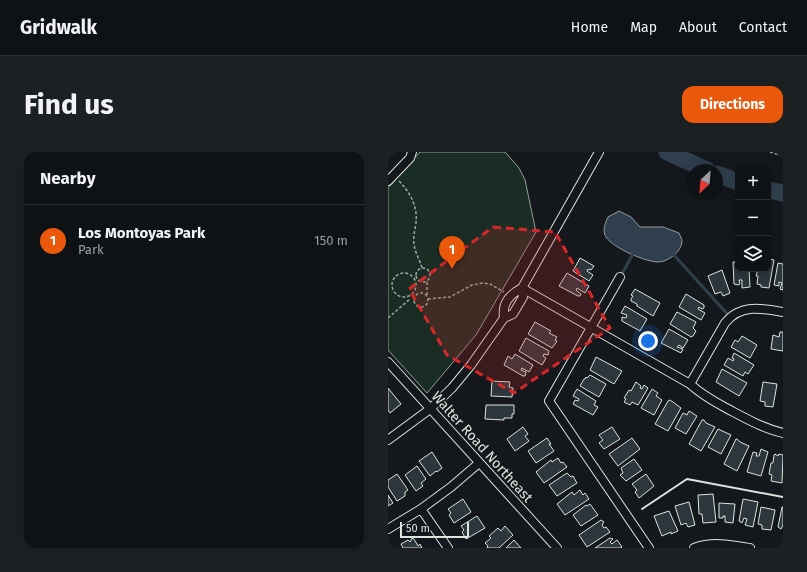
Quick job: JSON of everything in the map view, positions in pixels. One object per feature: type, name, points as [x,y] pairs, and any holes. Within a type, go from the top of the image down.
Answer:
[{"type":"street","points":[[391,178],[410,158],[412,152]]},
{"type":"street","points":[[504,318],[503,309],[510,296],[512,293],[522,288],[600,152]]},
{"type":"street","points":[[620,277],[549,401],[649,548]]},
{"type":"street","points":[[388,440],[430,409],[452,388],[471,365],[504,318],[513,314],[523,297],[522,288]]},
{"type":"street","points":[[522,288],[690,384],[700,393],[753,423],[783,433]]},
{"type":"street","points":[[690,384],[725,323],[730,317],[746,309],[764,308],[783,312]]},
{"type":"street","name":"Walter Road Northeast","points":[[388,362],[557,548]]},
{"type":"street","points":[[388,529],[421,509],[451,487],[479,463]]},
{"type":"street","points":[[421,509],[448,548]]},
{"type":"street","points":[[694,548],[702,545],[727,544],[750,548]]},
{"type":"path","points":[[770,152],[783,156]]},
{"type":"path","points":[[391,178],[410,193],[414,206],[416,222],[414,244],[422,268]]},
{"type":"path","points":[[427,282],[421,282],[415,279],[409,274],[400,274],[393,281],[393,286],[396,293],[404,297],[408,296],[415,291],[416,286],[415,279],[416,272],[422,268],[427,268],[430,272],[430,277],[427,282],[428,298],[425,305],[420,307],[415,304],[414,299],[416,294],[424,293],[428,298],[444,299],[469,287],[483,283],[490,284],[510,296]]},
{"type":"path","points":[[388,318],[410,299],[414,299]]},
{"type":"highlighted area","points":[[493,227],[555,232],[610,328],[514,393],[447,355],[409,289]]},
{"type":"green space","points":[[420,152],[505,152],[519,168],[525,180],[536,232],[476,335],[427,393],[388,350],[388,188]]},
{"type":"water","points":[[619,211],[631,217],[640,227],[663,227],[679,233],[682,242],[677,253],[662,262],[658,262],[646,260],[615,246],[606,237],[604,230],[608,217]]},
{"type":"building","points":[[580,258],[594,266],[591,270],[588,269],[587,271],[593,275],[589,281],[573,271]]},
{"type":"building","points":[[771,260],[774,260],[769,288],[761,287],[761,285],[757,284],[758,276],[756,276],[757,272],[771,272]]},
{"type":"building","points":[[733,262],[735,262],[735,272],[749,272],[750,287],[742,288],[742,280],[739,280],[740,284],[738,285],[734,284]]},
{"type":"building","points":[[778,263],[783,264],[783,290],[780,289],[782,283],[779,282],[779,286],[774,285]]},
{"type":"building","points":[[722,270],[730,293],[723,296],[721,292],[715,294],[708,276]]},
{"type":"building","points":[[567,273],[589,286],[585,293],[577,288],[576,290],[581,294],[578,296],[559,286]]},
{"type":"building","points":[[635,289],[660,303],[653,316],[631,301],[633,296],[631,295]]},
{"type":"building","points":[[686,294],[704,305],[704,308],[702,309],[699,307],[698,309],[705,313],[701,320],[679,307]]},
{"type":"building","points":[[625,306],[647,319],[640,331],[622,321],[622,317],[626,318],[627,315],[621,313]]},
{"type":"building","points":[[677,312],[696,322],[693,328],[696,331],[693,336],[691,337],[670,324]]},
{"type":"building","points":[[535,322],[551,331],[549,333],[557,337],[555,340],[557,341],[552,348],[528,334]]},
{"type":"building","points":[[669,329],[688,340],[683,348],[679,345],[677,347],[683,349],[681,353],[661,343]]},
{"type":"building","points":[[780,332],[783,332],[783,351],[771,349],[773,335],[779,337]]},
{"type":"building","points":[[742,336],[757,345],[750,358],[731,347],[735,340],[738,342]]},
{"type":"building","points":[[526,338],[549,351],[548,355],[544,354],[543,356],[546,358],[542,365],[519,351]]},
{"type":"building","points":[[734,353],[754,365],[748,374],[745,372],[743,376],[724,365],[728,358],[733,361],[734,359],[732,358]]},
{"type":"building","points":[[515,354],[533,365],[529,372],[522,368],[521,370],[526,372],[525,376],[504,365],[508,356],[512,359]]},
{"type":"building","points":[[596,357],[622,371],[614,384],[590,370]]},
{"type":"building","points":[[722,369],[747,383],[739,396],[716,382]]},
{"type":"building","points":[[590,375],[606,384],[599,397],[580,386],[584,379]]},
{"type":"building","points":[[492,381],[510,382],[509,387],[513,388],[512,397],[491,396]]},
{"type":"building","points":[[636,382],[642,389],[644,385],[648,388],[638,405],[632,402],[630,405],[624,402],[626,399],[624,398],[629,390],[631,391]]},
{"type":"building","points":[[763,382],[777,384],[773,407],[765,406],[765,402],[760,401]]},
{"type":"building","points":[[388,388],[401,404],[390,413],[388,410]]},
{"type":"building","points":[[577,389],[596,401],[594,405],[598,407],[593,415],[573,404],[575,400],[578,401],[579,399],[573,396]]},
{"type":"building","points":[[652,389],[658,393],[656,396],[662,400],[654,415],[641,408]]},
{"type":"building","points":[[670,400],[681,408],[668,431],[655,424]]},
{"type":"building","points":[[486,405],[514,405],[514,414],[512,414],[512,418],[504,418],[504,420],[485,419]]},
{"type":"building","points":[[689,411],[697,416],[686,434],[675,428],[683,413],[687,415]]},
{"type":"building","points":[[702,420],[715,427],[701,451],[689,444]]},
{"type":"building","points":[[523,427],[528,434],[525,436],[529,441],[515,451],[507,439]]},
{"type":"building","points":[[612,427],[620,439],[604,449],[599,443],[603,440],[599,435]]},
{"type":"building","points":[[718,429],[731,435],[721,454],[708,447]]},
{"type":"building","points":[[547,438],[554,451],[536,463],[528,451]]},
{"type":"building","points":[[632,438],[640,449],[618,466],[609,454]]},
{"type":"building","points":[[736,439],[749,446],[737,471],[724,464]]},
{"type":"building","points":[[761,449],[768,452],[761,476],[747,472],[753,452],[757,453],[756,456],[759,456]]},
{"type":"building","points":[[432,452],[442,468],[430,476],[419,461]]},
{"type":"building","points":[[775,454],[778,456],[779,454],[783,455],[782,483],[771,481],[772,475],[769,474],[771,463],[773,463]]},
{"type":"building","points":[[558,458],[561,463],[563,462],[567,467],[544,483],[536,472],[551,460],[552,462]]},
{"type":"building","points":[[634,459],[642,470],[626,481],[620,475],[623,473],[621,468]]},
{"type":"building","points":[[417,466],[426,479],[421,483],[423,486],[416,491],[405,475]]},
{"type":"building","points":[[567,473],[571,477],[573,476],[577,483],[557,496],[549,485]]},
{"type":"building","points":[[397,474],[408,490],[405,492],[405,496],[397,501],[388,487],[388,480]]},
{"type":"building","points":[[646,474],[654,486],[639,498],[635,492],[637,490],[632,484]]},
{"type":"building","points":[[580,490],[583,495],[585,493],[589,499],[565,515],[557,504],[572,492],[574,495]]},
{"type":"building","points":[[713,494],[716,522],[703,523],[702,514],[699,514],[698,495]]},
{"type":"building","points":[[388,495],[393,503],[388,506]]},
{"type":"building","points":[[463,499],[471,512],[454,523],[449,515],[451,513],[448,509]]},
{"type":"building","points":[[743,499],[758,502],[753,527],[745,525],[747,519],[744,518],[742,523],[739,521]]},
{"type":"building","points":[[689,502],[695,525],[688,527],[686,523],[681,525],[675,506]]},
{"type":"building","points":[[719,503],[735,504],[733,523],[725,522],[725,516],[723,516],[723,518],[719,518]]},
{"type":"building","points":[[590,504],[598,515],[581,526],[573,515],[586,505],[587,506]]},
{"type":"building","points":[[761,507],[775,510],[771,530],[762,529],[762,525],[758,524]]},
{"type":"building","points":[[782,507],[783,525],[781,529],[778,527]]},
{"type":"building","points":[[669,511],[678,531],[662,536],[654,516]]},
{"type":"building","points":[[477,516],[485,528],[466,539],[462,532],[464,530],[461,526]]},
{"type":"building","points":[[601,520],[604,522],[602,525],[604,528],[606,527],[610,532],[587,547],[579,535]]},
{"type":"building","points":[[505,526],[513,535],[499,548],[487,548],[488,546],[485,543],[491,538],[489,536],[498,528],[501,531]]},
{"type":"building","points":[[412,538],[418,546],[420,544],[422,548],[403,548],[401,544],[408,540],[410,542]]},
{"type":"building","points":[[610,538],[613,539],[610,542],[612,544],[617,540],[622,547],[595,548]]},
{"type":"building","points":[[514,540],[521,548],[506,548]]},
{"type":"waterway","points":[[667,152],[694,164]]},
{"type":"waterway","points":[[723,176],[735,181]]},
{"type":"waterway","points":[[771,191],[783,193]]},
{"type":"waterway","points":[[620,277],[633,254]]},
{"type":"waterway","points":[[674,255],[730,317]]},
{"type":"wall","points":[[642,509],[687,479],[783,497]]},
{"type":"place","name":"Los Montoyas Park","points":[[452,269]]}]
